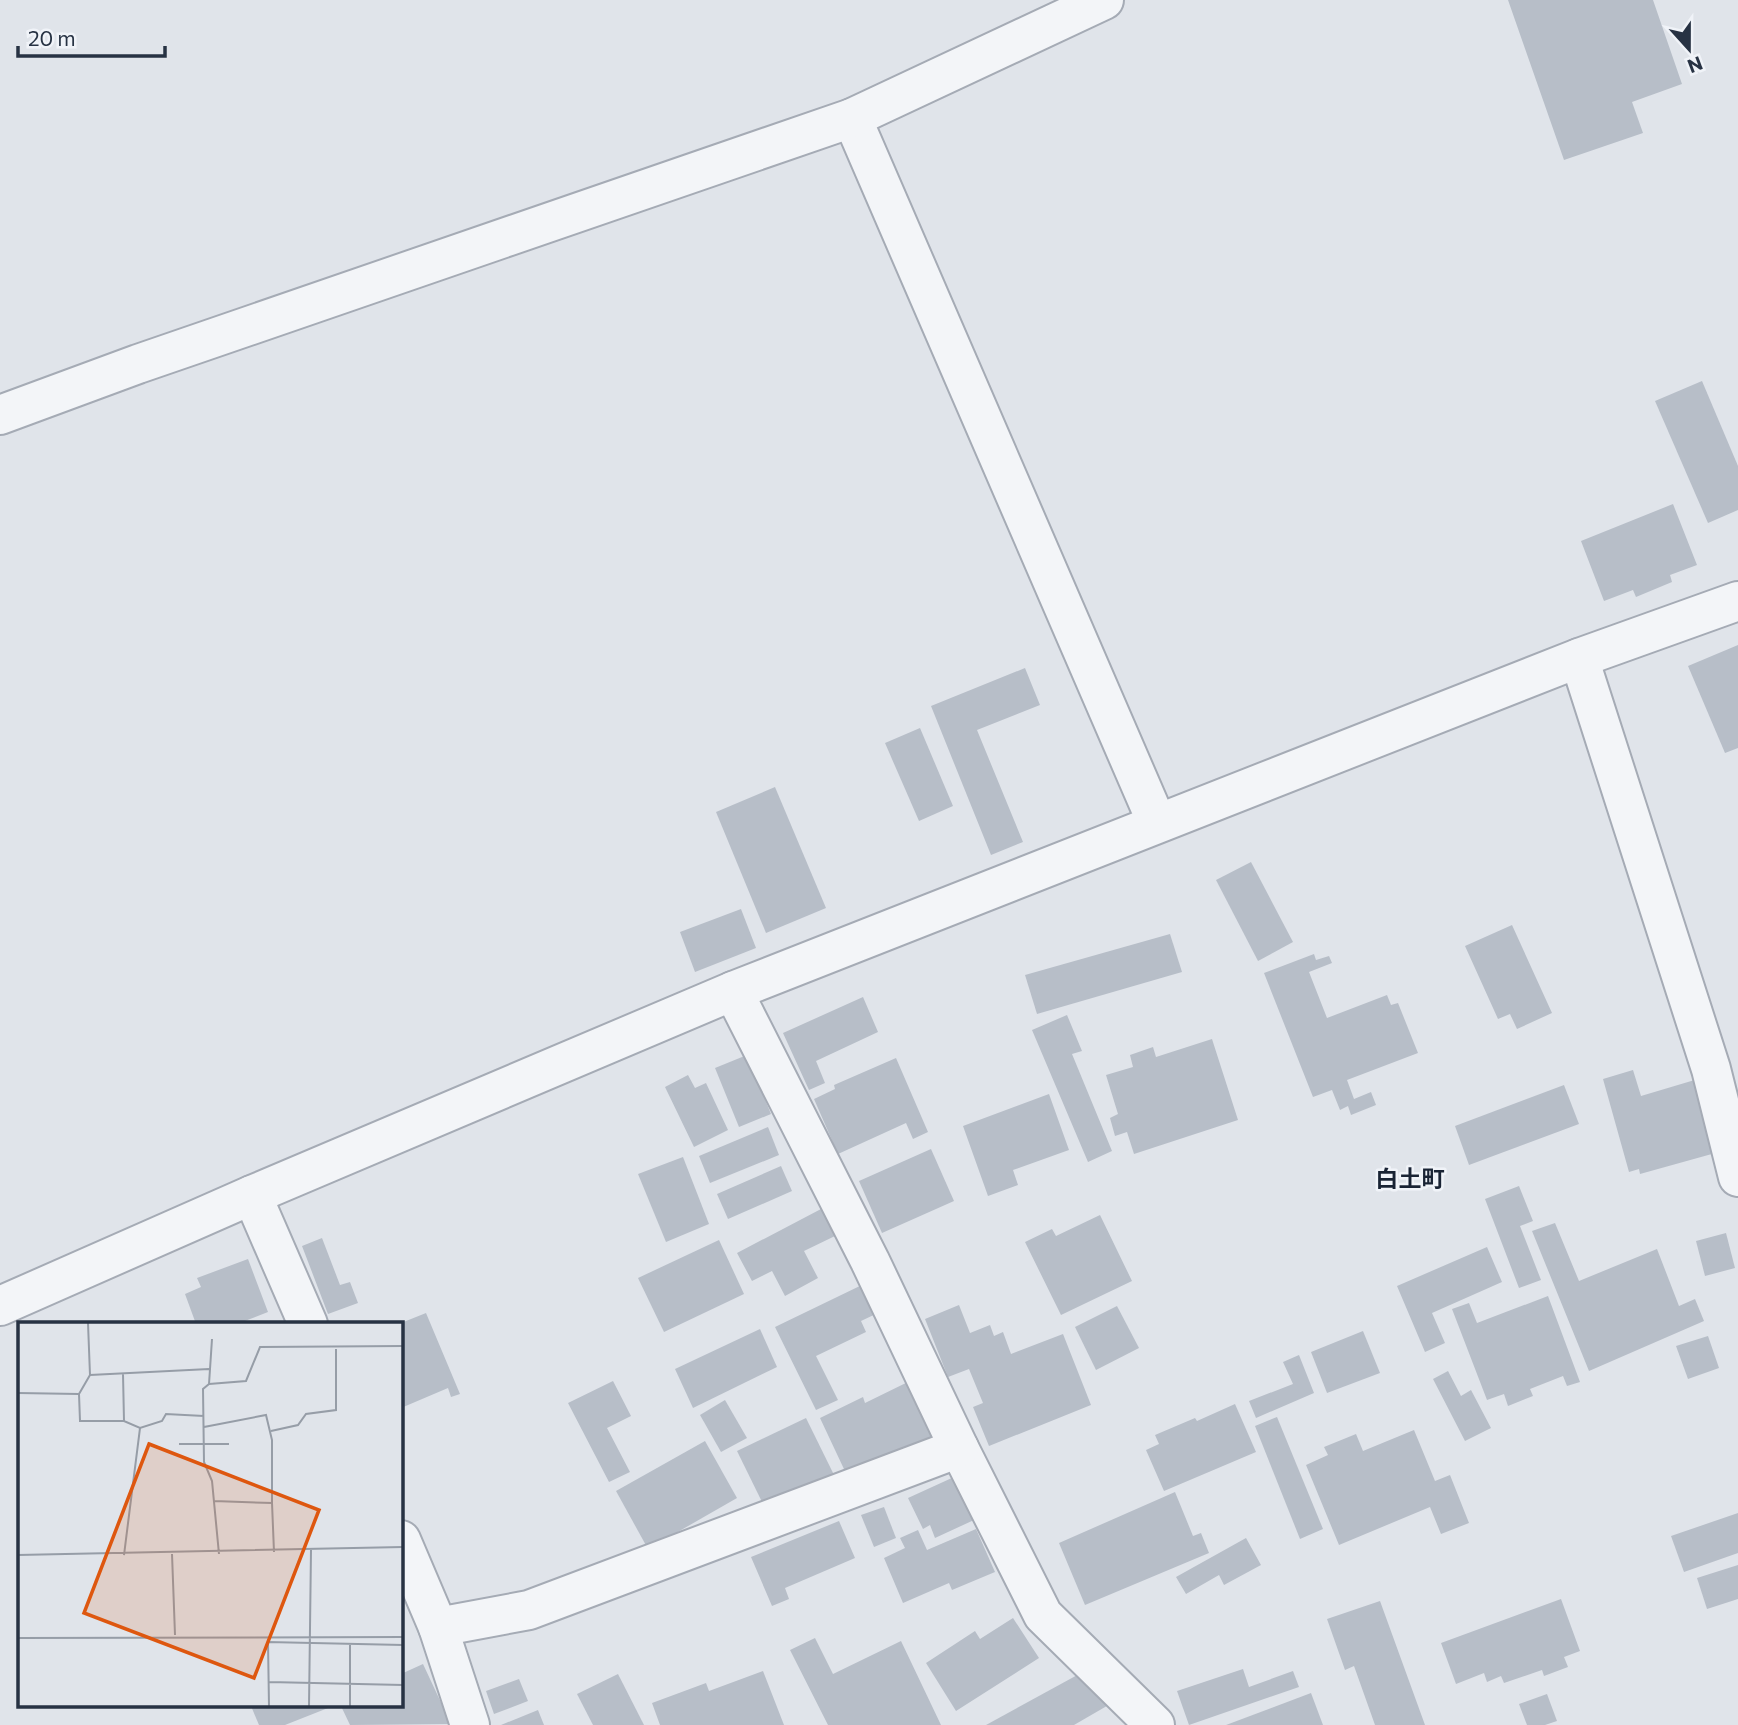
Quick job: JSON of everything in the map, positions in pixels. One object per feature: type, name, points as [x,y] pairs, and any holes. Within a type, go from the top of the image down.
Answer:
[{"type":"street","points":[[0,415],[138,364],[852,118],[1104,0]]},
{"type":"street","points":[[852,118],[1157,823]]},
{"type":"street","points":[[0,1306],[252,1195],[733,991],[1579,658],[1738,601]]},
{"type":"street","points":[[1579,658],[1711,1069],[1738,1177]]},
{"type":"street","points":[[733,991],[870,1261],[958,1448],[1043,1615],[1155,1725]]},
{"type":"street","points":[[252,1195],[307,1322]]},
{"type":"street","points":[[438,1627],[528,1611],[958,1448]]},
{"type":"street","points":[[402,1542],[438,1627],[470,1725]]},
{"type":"building","points":[[1508,0],[1653,0],[1682,84],[1632,102],[1643,133],[1564,160]]},
{"type":"building","points":[[1702,381],[1738,466],[1738,510],[1708,523],[1655,401]]},
{"type":"building","points":[[1673,504],[1697,565],[1670,575],[1672,582],[1636,597],[1633,590],[1604,601],[1581,541]]},
{"type":"building","points":[[1738,645],[1738,748],[1725,753],[1688,666]]},
{"type":"building","points":[[1025,668],[1040,705],[977,730],[1023,842],[991,855],[931,706]]},
{"type":"building","points":[[920,728],[953,806],[919,821],[885,743]]},
{"type":"building","points":[[775,787],[826,908],[766,933],[716,812]]},
{"type":"building","points":[[1251,862],[1293,942],[1258,961],[1216,880]]},
{"type":"building","points":[[741,909],[756,948],[695,972],[680,932]]},
{"type":"building","points":[[1512,925],[1552,1013],[1517,1029],[1510,1014],[1498,1019],[1465,946]]},
{"type":"building","points":[[1170,934],[1182,972],[1037,1014],[1025,975]]},
{"type":"building","points":[[1314,954],[1316,960],[1329,956],[1332,963],[1309,972],[1327,1018],[1387,995],[1391,1005],[1398,1003],[1418,1053],[1347,1080],[1354,1099],[1371,1092],[1376,1105],[1351,1115],[1348,1106],[1340,1110],[1332,1090],[1313,1097],[1264,973]]},
{"type":"building","points":[[863,997],[878,1032],[816,1061],[825,1083],[809,1090],[783,1033]]},
{"type":"building","points":[[1067,1015],[1082,1051],[1072,1054],[1112,1151],[1088,1162],[1032,1030]]},
{"type":"building","points":[[1212,1039],[1238,1120],[1134,1154],[1127,1132],[1115,1136],[1110,1118],[1118,1114],[1106,1075],[1133,1067],[1130,1055],[1153,1047],[1156,1057]]},
{"type":"building","points":[[747,1055],[771,1114],[739,1127],[715,1068]]},
{"type":"building","points":[[896,1058],[928,1132],[913,1139],[906,1123],[838,1154],[814,1099],[835,1089],[834,1085]]},
{"type":"building","points":[[1633,1070],[1641,1096],[1698,1079],[1719,1152],[1640,1174],[1639,1169],[1629,1172],[1603,1079]]},
{"type":"building","points":[[688,1075],[695,1088],[706,1083],[728,1130],[694,1147],[665,1087]]},
{"type":"building","points":[[1564,1085],[1579,1124],[1469,1165],[1455,1126]]},
{"type":"building","points":[[1049,1094],[1069,1150],[1013,1170],[1018,1185],[988,1196],[963,1126]]},
{"type":"building","points":[[768,1127],[779,1155],[710,1183],[699,1156]]},
{"type":"building","points":[[931,1149],[954,1201],[882,1233],[859,1181]]},
{"type":"building","points":[[683,1157],[709,1224],[666,1242],[638,1174]]},
{"type":"building","points":[[781,1166],[792,1191],[728,1219],[717,1194]]},
{"type":"building","points":[[1519,1186],[1533,1221],[1520,1226],[1541,1280],[1519,1288],[1485,1199]]},
{"type":"building","points":[[821,1209],[835,1236],[804,1251],[818,1278],[785,1296],[772,1271],[752,1281],[737,1253]]},
{"type":"building","points":[[1100,1215],[1132,1281],[1061,1315],[1025,1242],[1052,1229],[1056,1236]]},
{"type":"building","points":[[1555,1223],[1579,1281],[1657,1249],[1679,1306],[1695,1299],[1704,1321],[1589,1371],[1532,1231]]},
{"type":"building","points":[[1726,1233],[1735,1268],[1705,1276],[1696,1241]]},
{"type":"building","points":[[322,1238],[340,1285],[350,1282],[358,1303],[328,1314],[302,1246]]},
{"type":"building","points":[[719,1240],[744,1294],[664,1332],[638,1278]]},
{"type":"building","points":[[1487,1247],[1502,1282],[1432,1313],[1445,1343],[1425,1352],[1397,1286]]},
{"type":"building","points":[[248,1259],[268,1312],[242,1322],[195,1322],[185,1294],[201,1287],[197,1278]]},
{"type":"building","points":[[866,1283],[880,1312],[861,1321],[866,1332],[816,1356],[838,1400],[816,1410],[775,1327]]},
{"type":"building","points":[[1548,1296],[1580,1382],[1567,1386],[1563,1376],[1530,1389],[1533,1396],[1508,1406],[1504,1394],[1487,1400],[1452,1309],[1469,1303],[1477,1323]]},
{"type":"building","points":[[959,1305],[970,1333],[990,1325],[994,1336],[1003,1332],[1011,1354],[1063,1334],[1091,1405],[989,1446],[973,1407],[983,1403],[969,1369],[948,1377],[925,1319]]},
{"type":"building","points":[[1117,1306],[1139,1348],[1096,1370],[1075,1327]]},
{"type":"building","points":[[426,1313],[460,1394],[451,1397],[448,1388],[402,1408],[402,1323]]},
{"type":"building","points":[[760,1329],[777,1367],[693,1408],[675,1369]]},
{"type":"building","points":[[1363,1331],[1380,1373],[1327,1393],[1311,1352]]},
{"type":"building","points":[[1708,1336],[1719,1368],[1688,1379],[1676,1346]]},
{"type":"building","points":[[1299,1355],[1314,1393],[1256,1418],[1249,1401],[1293,1384],[1283,1362]]},
{"type":"building","points":[[1448,1371],[1461,1396],[1471,1390],[1491,1428],[1465,1441],[1433,1379]]},
{"type":"building","points":[[914,1379],[943,1441],[851,1484],[820,1418],[863,1397],[865,1403]]},
{"type":"building","points":[[613,1381],[631,1416],[607,1428],[630,1472],[609,1482],[568,1403]]},
{"type":"building","points":[[725,1400],[747,1438],[721,1452],[700,1415]]},
{"type":"building","points":[[1235,1404],[1256,1452],[1164,1491],[1146,1450],[1159,1444],[1155,1435],[1195,1418],[1197,1421]]},
{"type":"building","points":[[1277,1417],[1323,1529],[1300,1539],[1255,1426]]},
{"type":"building","points":[[806,1418],[836,1479],[767,1512],[737,1451]]},
{"type":"building","points":[[1414,1430],[1435,1481],[1450,1475],[1469,1523],[1441,1534],[1430,1507],[1339,1545],[1306,1465],[1328,1455],[1324,1447],[1356,1434],[1363,1451]]},
{"type":"building","points":[[705,1441],[737,1498],[648,1549],[616,1491]]},
{"type":"building","points":[[954,1477],[974,1520],[935,1538],[930,1525],[923,1529],[908,1498]]},
{"type":"building","points":[[1175,1492],[1193,1536],[1201,1533],[1209,1553],[1085,1605],[1059,1543]]},
{"type":"building","points":[[884,1507],[896,1538],[874,1547],[861,1515]]},
{"type":"building","points":[[1738,1513],[1738,1553],[1684,1572],[1671,1536]]},
{"type":"building","points":[[839,1521],[855,1558],[785,1588],[789,1599],[772,1606],[751,1557]]},
{"type":"building","points":[[976,1529],[995,1572],[952,1590],[949,1583],[903,1603],[884,1558],[905,1548],[900,1538],[918,1530],[927,1550]]},
{"type":"building","points":[[1246,1538],[1261,1565],[1224,1585],[1219,1575],[1186,1594],[1176,1577]]},
{"type":"building","points":[[1738,1565],[1738,1599],[1707,1609],[1697,1578]]},
{"type":"building","points":[[1561,1599],[1580,1651],[1564,1657],[1568,1667],[1544,1676],[1542,1670],[1504,1683],[1501,1676],[1487,1682],[1484,1673],[1456,1684],[1441,1643]]},
{"type":"building","points":[[1380,1601],[1425,1725],[1375,1725],[1354,1666],[1345,1670],[1327,1619]]},
{"type":"building","points":[[1013,1618],[1039,1658],[956,1711],[926,1663],[975,1631],[980,1639]]},
{"type":"building","points":[[815,1638],[833,1674],[901,1641],[941,1725],[828,1725],[790,1650]]},
{"type":"building","points":[[423,1664],[451,1724],[350,1725],[342,1708],[402,1708],[402,1674]]},
{"type":"building","points":[[1092,1667],[1112,1703],[1074,1725],[986,1725]]},
{"type":"building","points":[[1243,1669],[1249,1687],[1293,1671],[1299,1687],[1189,1725],[1177,1691]]},
{"type":"building","points":[[763,1671],[784,1725],[660,1725],[652,1703],[706,1683],[709,1691]]},
{"type":"building","points":[[618,1674],[644,1725],[593,1725],[577,1694]]},
{"type":"building","points":[[519,1679],[528,1701],[494,1714],[486,1691]]},
{"type":"building","points":[[1311,1693],[1323,1725],[1226,1725]]},
{"type":"building","points":[[1547,1694],[1557,1721],[1545,1725],[1527,1725],[1519,1704]]},
{"type":"building","points":[[252,1708],[328,1708],[285,1725],[259,1725]]},
{"type":"building","points":[[538,1710],[544,1725],[501,1725]]},
{"type":"district","name":"白土町","points":[[1410,1179]]}]
